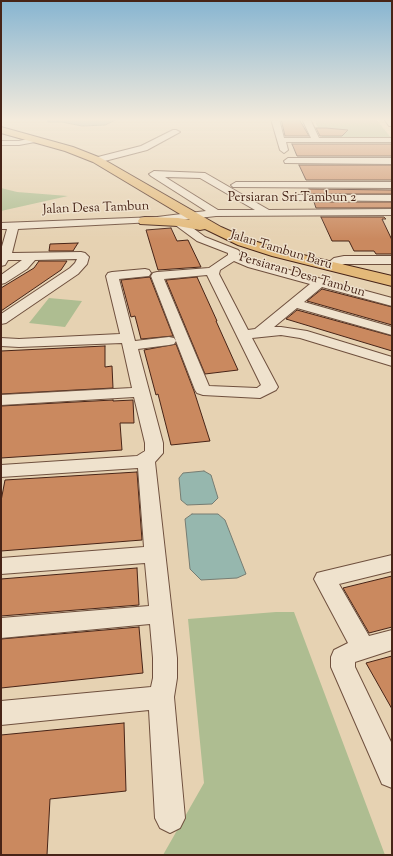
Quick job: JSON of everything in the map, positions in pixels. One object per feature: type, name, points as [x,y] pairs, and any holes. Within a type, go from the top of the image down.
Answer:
[{"type":"main road","name":"Jalan Tambun Baru","points":[[97,160],[216,230],[259,247],[392,281]]},
{"type":"main road","points":[[151,220],[166,217],[172,212],[173,210],[170,203]]},
{"type":"main road","points":[[151,220],[178,222],[216,230]]},
{"type":"street","points":[[97,160],[101,159]]},
{"type":"street","points":[[303,212],[288,161],[392,161]]},
{"type":"street","points":[[216,213],[154,174],[202,175],[266,212]]},
{"type":"street","points":[[236,185],[293,178],[392,185]]},
{"type":"street","points":[[298,198],[392,198]]},
{"type":"street","name":"Persiaran Sri Tambun 2","points":[[191,215],[266,212],[392,212]]},
{"type":"street","name":"Jalan Desa Tambun","points":[[7,226],[151,220],[191,215]]},
{"type":"street","name":"Persiaran Desa Tambun","points":[[178,222],[200,239],[230,250],[235,255],[234,257],[392,302]]},
{"type":"street","points":[[1,320],[74,271],[81,264],[83,257],[81,255],[31,257],[3,260],[7,226]]},
{"type":"street","points":[[1,280],[23,266],[31,257]]},
{"type":"street","points":[[213,271],[252,334],[270,388],[260,393],[203,390],[157,276],[213,271],[218,266],[234,257]]},
{"type":"street","points":[[330,266],[338,261],[344,260],[392,260]]},
{"type":"street","points":[[1,474],[126,463],[146,460],[154,453],[155,448],[142,392],[112,276],[146,273]]},
{"type":"street","points":[[252,334],[295,303],[320,282]]},
{"type":"street","points":[[295,303],[392,331]]},
{"type":"street","points":[[1,307],[15,311]]},
{"type":"street","points":[[252,334],[281,332],[302,334],[392,362]]},
{"type":"street","points":[[1,342],[169,341]]},
{"type":"street","points":[[1,400],[142,392]]},
{"type":"street","points":[[146,460],[161,614],[165,678],[161,697],[170,818]]},
{"type":"street","points":[[1,566],[155,554]]},
{"type":"street","points":[[363,648],[325,579],[392,563]]},
{"type":"street","points":[[1,628],[161,614]]},
{"type":"street","points":[[392,640],[350,652],[343,658],[343,667],[386,744],[392,774]]},
{"type":"street","points":[[1,713],[161,697]]},
{"type":"green space","points":[[1,188],[17,192],[68,196],[1,211]]},
{"type":"green space","points":[[49,298],[82,301],[65,327],[29,323]]},
{"type":"green space","points":[[294,612],[385,855],[163,855],[204,783],[188,619]]},
{"type":"water","points":[[204,471],[211,475],[218,498],[212,504],[187,505],[181,500],[179,478],[183,473]]},
{"type":"water","points":[[192,514],[218,514],[225,520],[246,574],[237,578],[201,580],[190,569],[185,519]]},
{"type":"building","points":[[299,165],[392,165],[392,180],[306,180]]},
{"type":"building","points":[[309,189],[392,190],[392,194],[311,194]]},
{"type":"building","points":[[314,202],[392,202],[392,208],[316,208]]},
{"type":"building","points":[[321,217],[384,217],[386,219],[382,219],[392,240],[392,254],[376,254],[374,251],[354,251],[349,241],[332,241]]},
{"type":"building","points":[[171,228],[177,241],[188,240],[201,267],[158,270],[146,230]]},
{"type":"building","points":[[78,243],[73,251],[49,251],[50,244]]},
{"type":"building","points":[[39,261],[67,261],[61,270],[1,311],[1,288],[34,268]]},
{"type":"building","points":[[150,277],[173,336],[141,339],[135,316],[131,317],[121,280]]},
{"type":"building","points":[[197,277],[238,370],[205,374],[166,280]]},
{"type":"building","points":[[322,289],[392,307],[392,325],[307,301]]},
{"type":"building","points":[[297,310],[392,336],[392,351],[286,319]]},
{"type":"building","points":[[176,344],[194,391],[210,441],[171,445],[158,394],[156,395],[144,350]]},
{"type":"building","points":[[105,346],[105,367],[112,366],[113,388],[1,394],[1,351]]},
{"type":"building","points":[[133,400],[134,423],[120,423],[122,450],[1,458],[1,406]]},
{"type":"building","points":[[137,472],[142,540],[1,551],[1,501],[5,480]]},
{"type":"building","points":[[137,568],[139,605],[1,616],[1,579]]},
{"type":"building","points":[[392,576],[392,627],[369,633],[343,588]]},
{"type":"building","points":[[139,627],[143,673],[1,688],[1,639]]},
{"type":"building","points":[[392,656],[392,709],[366,663]]},
{"type":"building","points":[[124,723],[126,791],[50,799],[47,855],[1,855],[1,735]]}]
